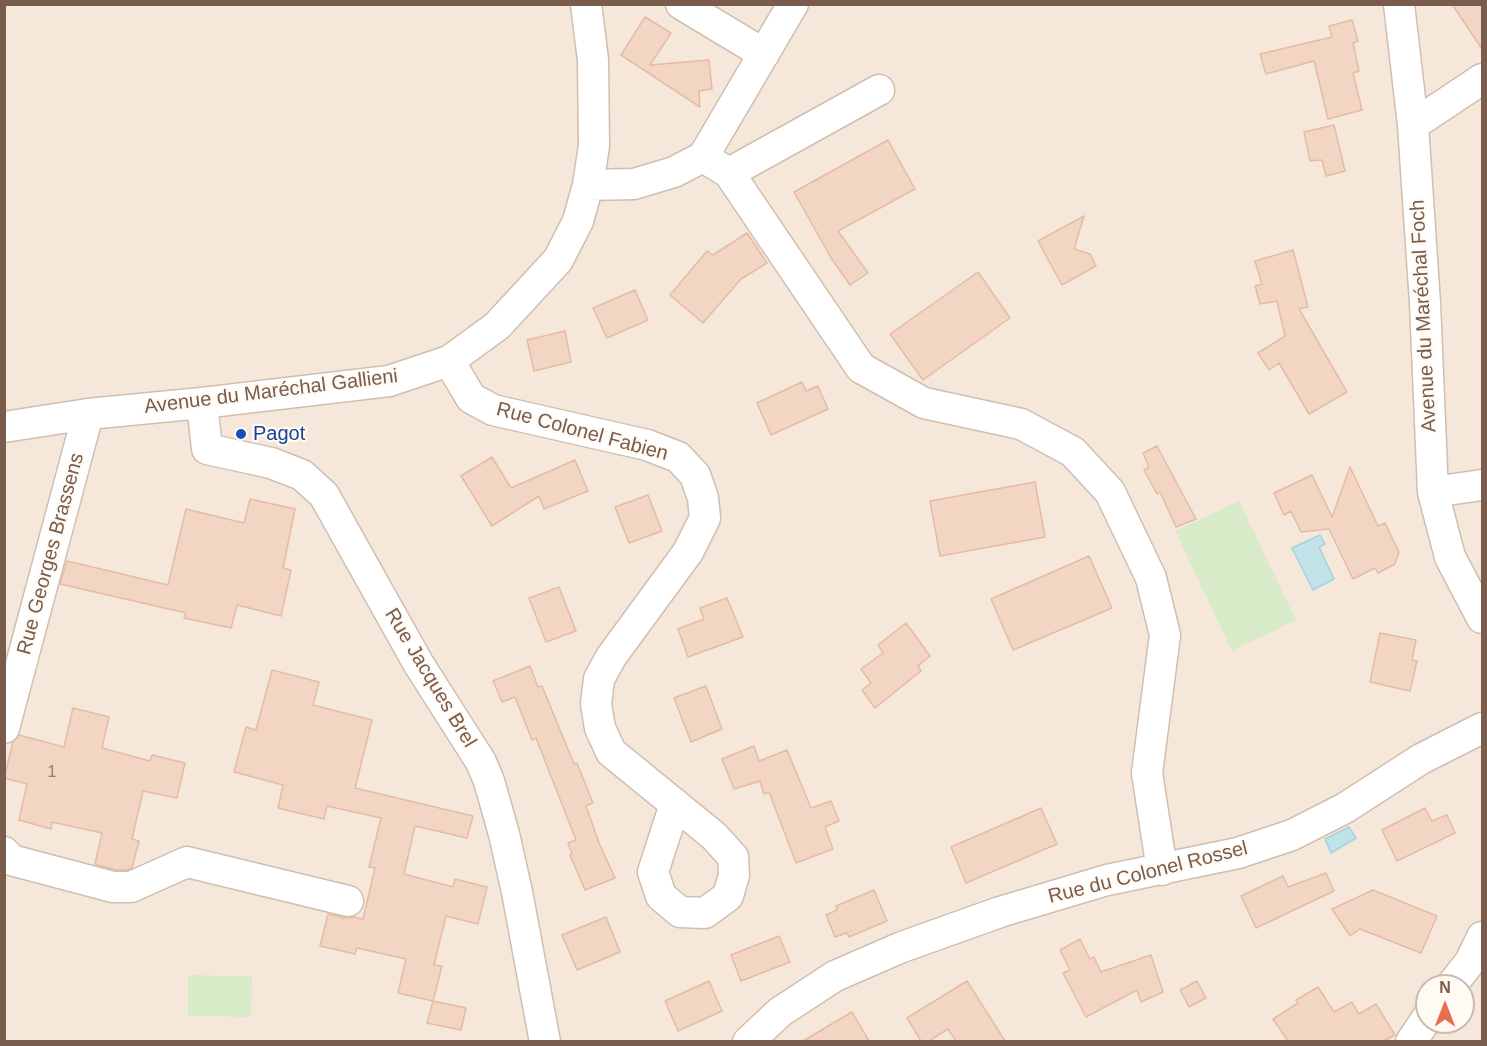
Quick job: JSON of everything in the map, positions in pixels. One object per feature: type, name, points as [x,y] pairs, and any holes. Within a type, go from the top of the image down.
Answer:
[{"type":"street","name":"Avenue du Maréchal Gallieni","points":[[4,427],[88,414],[389,381],[449,361],[497,326],[558,260],[578,220],[588,185],[594,135],[593,60],[586,4]]},
{"type":"street","points":[[681,4],[764,54]]},
{"type":"street","points":[[588,185],[634,184],[674,172],[703,157],[793,4]]},
{"type":"street","name":"Avenue du Maréchal Foch","points":[[1399,4],[1413,125],[1425,303],[1433,492],[1450,557],[1482,618]]},
{"type":"street","points":[[1413,125],[1482,79]]},
{"type":"street","points":[[729,173],[879,90]]},
{"type":"street","points":[[703,157],[729,173],[861,368],[924,403],[1021,424],[1073,452],[1110,492],[1151,578],[1165,635],[1147,773],[1162,870]]},
{"type":"street","name":"Rue Colonel Fabien","points":[[449,361],[471,398],[493,410],[647,445],[678,458],[695,475],[703,498],[705,518],[688,552],[611,657],[599,679],[596,704],[600,728],[611,752],[675,804]]},
{"type":"street","name":"Rue Jacques Brel","points":[[202,403],[207,449],[271,463],[292,471],[302,475],[324,495],[418,663],[481,762],[489,781],[504,834],[545,1041]]},
{"type":"street","name":"Rue Georges Brassens","points":[[4,728],[88,414]]},
{"type":"street","points":[[1433,492],[1482,485]]},
{"type":"street","name":"Rue du Colonel Rossel","points":[[748,1041],[780,1012],[835,976],[902,947],[1000,912],[1107,880],[1239,853],[1292,835],[1345,808],[1420,759],[1482,728]]},
{"type":"street","points":[[4,852],[11,860],[113,887],[131,887],[187,862],[348,901]]},
{"type":"street","points":[[1460,974],[1470,962],[1482,937]]},
{"type":"shaded area","points":[[5,5],[1482,5],[1482,1041],[5,1042]]},
{"type":"green space","points":[[1239,501],[1296,620],[1232,651],[1175,531]]},
{"type":"green space","points":[[188,975],[252,976],[251,1017],[188,1016]]},
{"type":"water","points":[[1320,535],[1325,544],[1319,547],[1334,579],[1313,590],[1292,548]]},
{"type":"water","points":[[1349,827],[1356,838],[1331,853],[1325,839]]},
{"type":"building","points":[[1452,4],[1482,4],[1482,49]]},
{"type":"building","points":[[645,17],[671,33],[650,65],[709,60],[712,89],[699,91],[700,107],[621,55]]},
{"type":"building","points":[[1352,20],[1358,41],[1353,43],[1359,71],[1353,73],[1362,110],[1328,119],[1314,61],[1266,74],[1260,54],[1332,37],[1329,26]]},
{"type":"building","points":[[1334,125],[1345,171],[1326,176],[1322,160],[1310,161],[1304,132]]},
{"type":"building","points":[[888,140],[915,189],[838,231],[868,273],[850,285],[831,258],[794,192]]},
{"type":"building","points":[[1084,216],[1074,249],[1090,254],[1096,266],[1062,285],[1038,241]]},
{"type":"building","points":[[747,233],[767,263],[741,279],[703,323],[670,295],[707,251],[713,255]]},
{"type":"building","points":[[1293,250],[1308,307],[1299,309],[1347,392],[1309,414],[1279,363],[1269,370],[1258,353],[1285,336],[1277,301],[1260,304],[1255,286],[1262,284],[1255,261]]},
{"type":"building","points":[[978,272],[1010,318],[923,380],[890,334]]},
{"type":"building","points":[[635,290],[648,320],[607,338],[593,308]]},
{"type":"building","points":[[565,331],[571,362],[534,371],[527,340]]},
{"type":"building","points":[[802,382],[806,391],[818,386],[828,409],[771,435],[757,403]]},
{"type":"building","points":[[1157,446],[1196,519],[1176,527],[1160,492],[1157,494],[1144,470],[1149,467],[1143,453]]},
{"type":"building","points":[[492,457],[511,488],[575,460],[588,491],[544,509],[539,496],[492,526],[461,476]]},
{"type":"building","points":[[1350,467],[1378,526],[1385,523],[1399,552],[1395,564],[1378,573],[1375,568],[1353,579],[1329,529],[1301,532],[1291,511],[1284,515],[1274,493],[1312,475],[1332,517]]},
{"type":"building","points":[[1035,482],[1045,537],[940,556],[930,501]]},
{"type":"building","points":[[648,495],[662,531],[629,543],[615,507]]},
{"type":"building","points":[[250,499],[295,509],[283,568],[291,570],[281,616],[237,605],[231,628],[184,618],[186,613],[60,584],[67,561],[168,585],[186,509],[244,523]]},
{"type":"building","points":[[1089,556],[1112,608],[1013,650],[991,599]]},
{"type":"building","points":[[559,587],[576,631],[546,642],[529,598]]},
{"type":"building","points":[[727,598],[743,637],[688,657],[678,629],[704,619],[700,608]]},
{"type":"building","points":[[906,623],[930,656],[918,666],[921,671],[875,708],[862,690],[871,683],[861,669],[883,653],[878,645]]},
{"type":"building","points":[[1380,633],[1416,640],[1412,660],[1417,661],[1410,691],[1370,682]]},
{"type":"building","points":[[530,666],[538,687],[542,686],[574,764],[577,763],[593,803],[586,806],[615,878],[585,890],[570,855],[572,854],[568,843],[576,840],[536,738],[532,740],[515,697],[502,702],[493,681]]},
{"type":"building","points":[[272,670],[319,682],[313,705],[372,720],[355,788],[473,816],[467,838],[415,826],[404,874],[453,887],[455,879],[487,887],[478,924],[446,916],[434,965],[442,966],[433,1001],[398,993],[406,959],[357,948],[355,954],[320,946],[328,914],[363,919],[375,868],[369,867],[381,818],[327,806],[324,819],[278,808],[283,785],[234,772],[246,727],[256,730]]},
{"type":"building","points":[[706,686],[722,729],[691,742],[674,698]]},
{"type":"building","points":[[73,708],[109,717],[102,748],[150,761],[152,755],[185,763],[177,798],[143,791],[132,839],[139,841],[132,868],[127,870],[115,870],[95,864],[102,833],[52,822],[51,829],[19,820],[27,784],[4,778],[13,742],[19,735],[64,747]]},
{"type":"building","points":[[754,746],[759,761],[787,750],[811,808],[831,801],[839,821],[825,827],[833,849],[796,863],[769,792],[764,794],[760,781],[734,789],[722,759]]},
{"type":"building","points":[[1041,808],[1057,844],[966,883],[951,847]]},
{"type":"building","points":[[1425,808],[1432,821],[1447,815],[1455,833],[1397,861],[1382,830]]},
{"type":"building","points":[[1326,873],[1334,891],[1256,928],[1241,896],[1283,876],[1288,887]]},
{"type":"building","points":[[874,890],[887,921],[849,937],[847,933],[835,937],[826,915],[837,910],[836,906]]},
{"type":"building","points":[[1373,890],[1437,916],[1421,953],[1360,929],[1350,936],[1332,909]]},
{"type":"building","points":[[606,917],[620,952],[577,970],[562,935]]},
{"type":"building","points":[[779,936],[790,962],[741,981],[731,955]]},
{"type":"building","points":[[1080,939],[1090,959],[1094,957],[1101,972],[1151,955],[1163,992],[1141,1002],[1137,990],[1086,1017],[1063,973],[1070,970],[1060,950]]},
{"type":"building","points":[[709,981],[722,1011],[678,1031],[665,1001]]},
{"type":"building","points":[[967,981],[1005,1041],[956,1041],[948,1029],[929,1041],[921,1041],[907,1018]]},
{"type":"building","points":[[1197,981],[1206,998],[1189,1007],[1180,990]]},
{"type":"building","points":[[1318,987],[1334,1012],[1352,1002],[1359,1014],[1376,1004],[1395,1035],[1383,1041],[1288,1041],[1273,1019],[1298,1003],[1296,1000]]},
{"type":"building","points":[[433,1001],[466,1008],[461,1030],[427,1023]]},
{"type":"building","points":[[852,1012],[869,1041],[803,1041]]},
{"type":"place","name":"Pagot","points":[[241,434]]}]
